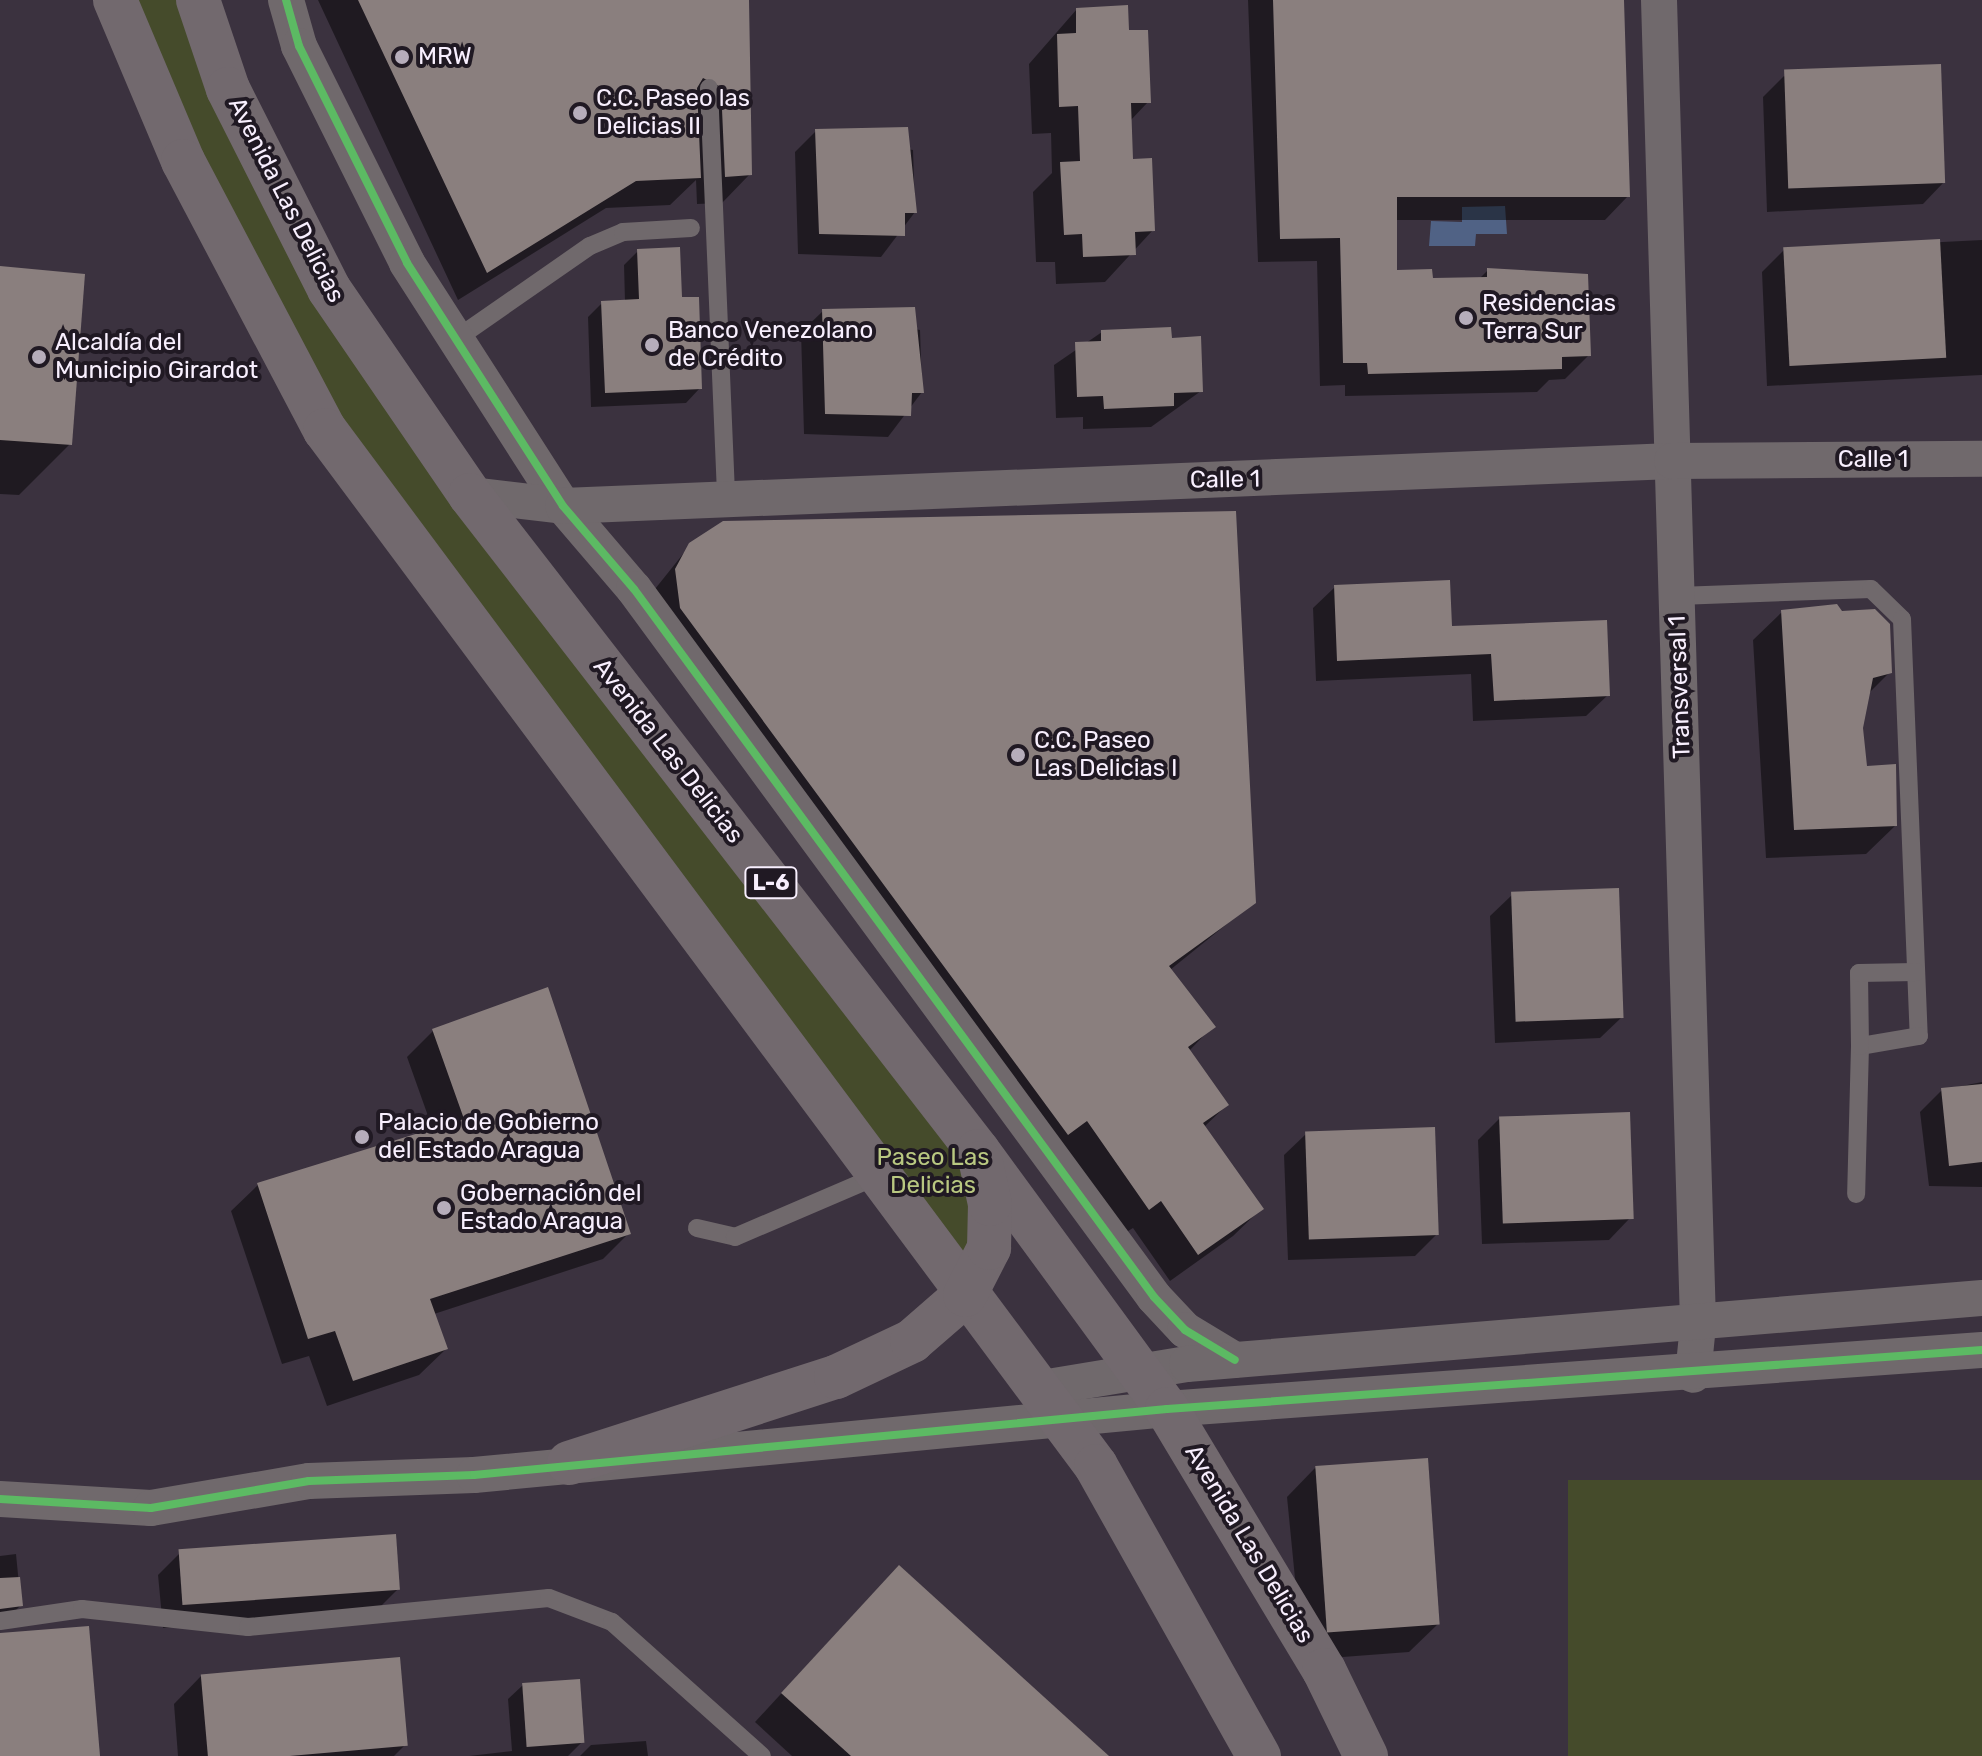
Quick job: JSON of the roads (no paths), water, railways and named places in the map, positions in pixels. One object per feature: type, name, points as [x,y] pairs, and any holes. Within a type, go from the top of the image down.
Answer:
[{"type":"main road","points":[[115,0],[135,54],[325,430],[1049,1405],[1204,1648],[1259,1756]]},
{"type":"main road","name":"Avenida Las Delicias","points":[[198,0],[228,89],[329,289],[470,495],[978,1151],[1137,1373],[1167,1409],[1324,1670],[1366,1756]]},
{"type":"main road","name":"L-6","points":[[569,1463],[836,1377],[912,1341],[965,1295],[989,1248],[990,1204],[978,1151]]},
{"type":"street","points":[[96,0],[135,54]]},
{"type":"street","points":[[286,0],[299,46],[407,263],[563,506],[634,589],[1154,1297],[1185,1330],[1235,1360]]},
{"type":"street","name":"Transversal 1","points":[[1659,0],[1698,1325],[1693,1375]]},
{"type":"street","name":"Calle 1","points":[[470,495],[563,506],[1672,461],[1982,459]]},
{"type":"street","points":[[1049,1405],[1137,1373],[1235,1360],[1698,1325],[1982,1298]]},
{"type":"street","points":[[0,1499],[151,1508],[309,1481],[569,1463],[1049,1405],[1167,1409],[1693,1375],[1982,1350]]},
{"type":"lane","points":[[709,88],[726,497]]},
{"type":"lane","points":[[456,339],[590,246],[623,232],[691,228]]},
{"type":"lane","points":[[1678,596],[1871,589],[1902,619],[1917,1039],[1860,1046]]},
{"type":"lane","points":[[1856,1194],[1859,973],[1916,972]]},
{"type":"lane","points":[[697,1228],[735,1237],[877,1176]]},
{"type":"lane","points":[[0,1621],[82,1609],[248,1627],[549,1598],[612,1622],[762,1756]]},
{"type":"water","points":[[1505,206],[1507,234],[1476,234],[1475,246],[1429,246],[1431,221],[1462,222],[1462,207]]},
{"type":"place","name":"MRW","points":[[402,57]]},
{"type":"place","name":"C.C. Paseo las Delicias II","points":[[580,113]]},
{"type":"place","name":"Residencias Terra Sur","points":[[1466,318]]},
{"type":"place","name":"Banco Venezolano de Crédito","points":[[652,345]]},
{"type":"place","name":"Alcaldía del Municipio Girardot","points":[[39,357]]},
{"type":"place","name":"C.C. Paseo Las Delicias I","points":[[1018,755]]},
{"type":"place","name":"Palacio de Gobierno del Estado Aragua","points":[[362,1137]]},
{"type":"place","name":"Gobernación del Estado Aragua","points":[[444,1208]]},
{"type":"park label","name":"Paseo Las Delicias","points":[[933,1172]]}]
